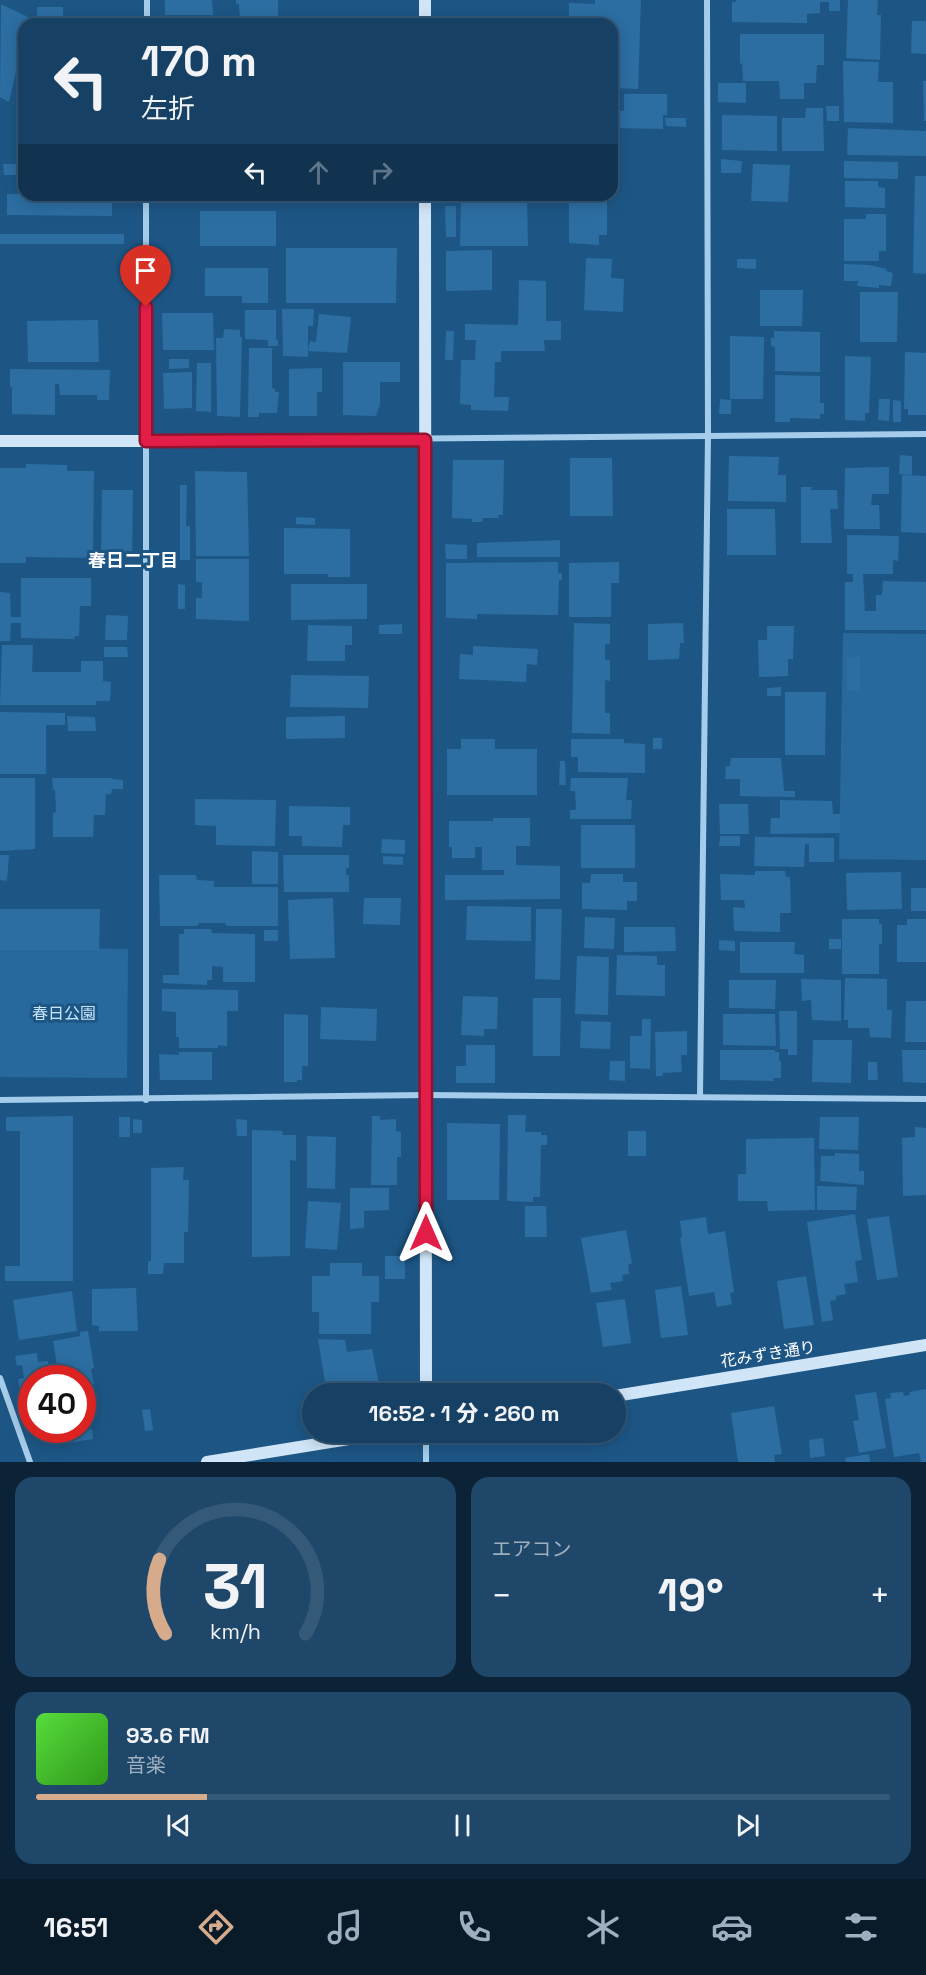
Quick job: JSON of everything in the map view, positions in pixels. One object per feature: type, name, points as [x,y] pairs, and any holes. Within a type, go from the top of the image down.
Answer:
[{"type":"street","points":[[147,0],[147,18]]},
{"type":"street","points":[[425,0],[425,18]]},
{"type":"street","points":[[700,1096],[708,435],[706,0]]},
{"type":"street","points":[[146,201],[146,1100]]},
{"type":"street","points":[[425,201],[426,1383]]},
{"type":"street","points":[[0,441],[425,440],[926,434]]},
{"type":"street","points":[[0,1100],[426,1095],[926,1099]]},
{"type":"street","name":"花みずき通り","points":[[626,1394],[926,1345]]},
{"type":"street","points":[[0,1378],[30,1462]]},
{"type":"street","points":[[207,1462],[324,1443]]},
{"type":"street","points":[[426,1443],[426,1462]]},
{"type":"green space","points":[[843,633],[926,634],[926,860],[839,859]]},
{"type":"green space","name":"春日公園","points":[[0,948],[128,949],[127,1078],[0,1077]]},
{"type":"building","points":[[165,0],[212,0],[213,15],[165,15]]},
{"type":"building","points":[[236,0],[278,0],[278,18],[240,18],[239,4],[236,4]]},
{"type":"building","points":[[595,0],[641,0],[638,89],[618,88],[618,18],[569,18],[569,3],[595,4]]},
{"type":"building","points":[[736,0],[820,0],[820,13],[807,14],[807,23],[732,22],[732,2]]},
{"type":"building","points":[[820,0],[840,0],[840,11],[829,11],[829,2],[820,2]]},
{"type":"building","points":[[848,0],[878,0],[877,15],[881,15],[880,60],[846,58]]},
{"type":"building","points":[[1,4],[28,17],[18,18],[18,62],[9,102],[0,97]]},
{"type":"building","points":[[37,7],[63,7],[63,18],[37,18]]},
{"type":"building","points":[[912,21],[926,21],[926,54],[911,53]]},
{"type":"building","points":[[740,34],[824,34],[824,65],[817,65],[816,83],[804,83],[804,99],[780,99],[779,81],[743,81],[742,64],[740,63]]},
{"type":"building","points":[[843,61],[879,62],[878,82],[893,82],[893,123],[844,122]]},
{"type":"building","points":[[923,81],[926,81],[926,121],[924,121]]},
{"type":"building","points":[[718,83],[746,83],[746,103],[718,102]]},
{"type":"building","points":[[624,94],[667,94],[667,115],[663,115],[663,129],[618,128],[618,110],[624,111]]},
{"type":"building","points":[[826,106],[839,106],[839,121],[827,121]]},
{"type":"building","points":[[806,108],[823,108],[824,151],[782,151],[782,118],[805,118]]},
{"type":"building","points":[[722,115],[777,116],[777,151],[722,150]]},
{"type":"building","points":[[665,118],[686,118],[686,127],[666,126]]},
{"type":"building","points":[[848,128],[926,131],[926,156],[847,155]]},
{"type":"building","points":[[721,159],[742,161],[741,173],[721,173]]},
{"type":"building","points":[[844,161],[898,162],[898,179],[844,178]]},
{"type":"building","points":[[3,164],[18,164],[18,175],[4,175]]},
{"type":"building","points":[[753,164],[790,165],[788,202],[751,201]]},
{"type":"building","points":[[915,176],[926,176],[926,274],[913,273]]},
{"type":"building","points":[[845,181],[878,181],[878,187],[885,188],[885,208],[845,207]]},
{"type":"building","points":[[7,194],[18,194],[18,201],[112,201],[112,216],[7,215]]},
{"type":"building","points":[[461,201],[527,201],[528,246],[460,246]]},
{"type":"building","points":[[569,201],[607,201],[607,235],[599,235],[599,245],[569,243]]},
{"type":"building","points":[[445,206],[456,206],[456,237],[446,237]]},
{"type":"building","points":[[200,211],[276,211],[276,246],[200,246]]},
{"type":"building","points":[[866,214],[886,214],[886,251],[879,251],[879,261],[844,261],[844,219],[866,219]]},
{"type":"building","points":[[0,234],[124,234],[124,244],[0,244]]},
{"type":"building","points":[[286,248],[397,248],[396,303],[286,303]]},
{"type":"building","points":[[492,250],[492,290],[446,291],[446,251]]},
{"type":"building","points":[[586,258],[612,259],[611,278],[624,279],[623,312],[584,310]]},
{"type":"building","points":[[737,259],[756,259],[756,269],[737,268]]},
{"type":"building","points":[[844,264],[870,265],[886,269],[893,273],[891,286],[879,285],[879,288],[857,286],[858,281],[844,281]]},
{"type":"building","points":[[205,268],[268,268],[268,303],[242,303],[242,296],[205,296]]},
{"type":"building","points":[[519,280],[546,281],[546,321],[561,321],[561,340],[544,340],[545,351],[501,351],[501,362],[495,362],[494,397],[509,397],[508,411],[471,410],[471,405],[460,404],[461,360],[475,360],[476,340],[465,340],[465,324],[518,325]]},
{"type":"building","points":[[760,290],[803,290],[802,326],[760,326]]},
{"type":"building","points":[[860,292],[898,292],[897,342],[860,342]]},
{"type":"building","points":[[282,309],[314,309],[313,326],[308,326],[308,357],[283,356]]},
{"type":"building","points":[[245,310],[276,310],[278,346],[268,346],[268,340],[245,339]]},
{"type":"building","points":[[162,313],[213,313],[214,350],[163,350]]},
{"type":"building","points":[[319,314],[351,317],[347,353],[308,351],[310,341],[316,342]]},
{"type":"building","points":[[98,320],[99,362],[28,362],[27,321]]},
{"type":"building","points":[[224,329],[240,330],[240,337],[242,337],[240,417],[217,416],[216,338],[223,338]]},
{"type":"building","points":[[446,331],[454,331],[453,360],[445,360]]},
{"type":"building","points":[[774,331],[820,332],[820,372],[775,371],[775,347],[771,346]]},
{"type":"building","points":[[730,336],[764,337],[763,399],[730,399]]},
{"type":"building","points":[[249,348],[272,348],[272,388],[275,392],[279,392],[277,413],[259,413],[259,417],[248,417]]},
{"type":"building","points":[[905,352],[926,353],[926,415],[908,415],[908,409],[904,409]]},
{"type":"building","points":[[845,356],[871,357],[869,413],[865,413],[865,421],[845,420]]},
{"type":"building","points":[[169,359],[189,359],[189,368],[169,369]]},
{"type":"building","points":[[343,362],[400,362],[400,382],[380,382],[380,404],[376,416],[343,415]]},
{"type":"building","points":[[197,363],[211,363],[211,412],[196,411]]},
{"type":"building","points":[[322,368],[322,392],[317,392],[317,416],[289,416],[289,369]]},
{"type":"building","points":[[10,369],[110,370],[109,400],[97,400],[97,395],[60,395],[59,384],[55,384],[55,415],[12,414]]},
{"type":"building","points":[[192,372],[192,408],[164,409],[163,373]]},
{"type":"building","points":[[775,375],[820,376],[820,403],[824,403],[824,414],[820,414],[820,419],[790,418],[790,422],[775,422]]},
{"type":"building","points":[[720,399],[731,400],[731,414],[719,414]]},
{"type":"building","points":[[879,399],[890,399],[889,421],[878,420]]},
{"type":"building","points":[[893,400],[901,401],[901,422],[893,422]]},
{"type":"building","points":[[900,455],[912,456],[912,475],[899,474]]},
{"type":"building","points":[[729,456],[779,457],[778,475],[786,475],[786,502],[728,501]]},
{"type":"building","points":[[570,458],[612,458],[613,516],[570,516]]},
{"type":"building","points":[[453,460],[504,460],[503,515],[498,515],[499,518],[483,518],[482,522],[452,518]]},
{"type":"building","points":[[26,464],[67,465],[67,471],[94,471],[93,558],[26,557],[26,563],[0,563],[0,468],[26,468]]},
{"type":"building","points":[[889,467],[889,494],[872,494],[871,505],[879,505],[880,529],[844,529],[845,468]]},
{"type":"building","points":[[195,471],[247,472],[249,556],[196,556]]},
{"type":"building","points":[[902,475],[926,476],[926,533],[901,532]]},
{"type":"building","points":[[180,485],[187,485],[186,526],[190,526],[190,560],[180,560]]},
{"type":"building","points":[[801,487],[812,487],[811,490],[837,490],[838,509],[830,509],[832,543],[801,543]]},
{"type":"building","points":[[102,490],[133,490],[132,558],[101,558]]},
{"type":"building","points":[[727,509],[775,509],[776,555],[727,555]]},
{"type":"building","points":[[296,517],[315,518],[315,525],[296,524]]},
{"type":"building","points":[[284,528],[350,529],[350,577],[328,577],[328,574],[284,574]]},
{"type":"building","points":[[847,535],[899,536],[898,561],[893,560],[893,574],[863,574],[865,611],[876,611],[876,595],[882,595],[883,581],[926,582],[926,630],[845,630],[845,582],[853,582],[853,574],[847,574]]},
{"type":"building","points":[[560,540],[560,557],[477,557],[477,543]]},
{"type":"building","points":[[445,544],[467,545],[467,559],[446,559]]},
{"type":"building","points":[[196,559],[249,559],[249,621],[196,619],[196,598],[202,598],[202,582],[196,582]]},
{"type":"building","points":[[558,562],[558,573],[562,573],[562,580],[559,580],[558,615],[477,614],[477,619],[446,618],[446,563]]},
{"type":"building","points":[[619,562],[619,583],[611,583],[611,617],[569,617],[569,563]]},
{"type":"building","points":[[21,578],[91,578],[91,606],[80,606],[79,636],[75,636],[74,639],[21,638],[21,623],[11,623],[10,641],[0,641],[0,592],[10,593],[11,617],[21,617]]},
{"type":"building","points":[[178,584],[185,585],[185,609],[178,609]]},
{"type":"building","points":[[291,584],[367,584],[367,619],[291,620]]},
{"type":"building","points":[[106,615],[128,616],[127,640],[105,640]]},
{"type":"building","points":[[574,623],[610,624],[610,644],[605,644],[605,660],[610,660],[610,681],[605,680],[605,713],[610,713],[610,734],[572,733]]},
{"type":"building","points":[[683,623],[684,643],[680,643],[679,659],[648,660],[648,624]]},
{"type":"building","points":[[402,624],[402,634],[379,634],[379,625]]},
{"type":"building","points":[[308,625],[352,626],[352,645],[345,645],[345,661],[307,661]]},
{"type":"building","points":[[767,626],[794,626],[793,659],[788,659],[788,676],[759,677],[758,640],[767,640]]},
{"type":"building","points":[[2,645],[33,645],[32,672],[81,672],[81,661],[103,661],[103,681],[111,682],[110,701],[96,701],[96,705],[0,705]]},
{"type":"building","points":[[473,646],[538,649],[537,665],[527,664],[526,682],[459,679],[460,654],[473,655]]},
{"type":"building","points":[[104,647],[127,647],[128,657],[104,657]]},
{"type":"building","points":[[860,656],[860,691],[847,691],[847,657]]},
{"type":"building","points":[[291,675],[369,676],[368,708],[290,707]]},
{"type":"building","points":[[781,687],[781,696],[767,696],[767,688]]},
{"type":"building","points":[[785,692],[826,692],[825,755],[785,755]]},
{"type":"building","points":[[0,712],[65,713],[65,725],[46,725],[46,774],[0,774]]},
{"type":"building","points":[[67,716],[95,717],[96,731],[68,731]]},
{"type":"building","points":[[345,716],[345,738],[286,739],[286,717]]},
{"type":"building","points":[[653,738],[662,738],[662,749],[653,749]]},
{"type":"building","points":[[461,739],[495,739],[495,749],[537,749],[537,795],[447,795],[447,749],[461,749]]},
{"type":"building","points":[[571,739],[624,739],[624,743],[645,744],[645,773],[578,772],[578,757],[571,757]]},
{"type":"building","points":[[731,758],[781,758],[784,791],[795,791],[795,797],[740,796],[740,779],[725,779],[726,766],[730,766]]},
{"type":"building","points":[[560,761],[565,761],[566,785],[559,785]]},
{"type":"building","points":[[0,778],[35,778],[35,849],[0,851]]},
{"type":"building","points":[[52,778],[123,780],[123,789],[112,789],[111,794],[106,794],[105,815],[94,815],[93,837],[53,837],[53,813],[56,812]]},
{"type":"building","points":[[571,778],[628,778],[626,800],[632,800],[631,819],[570,819],[570,810],[576,810],[575,791],[570,791]]},
{"type":"building","points":[[195,799],[276,800],[275,846],[216,845],[216,826],[195,825]]},
{"type":"building","points":[[780,800],[832,801],[833,814],[840,814],[840,833],[770,834],[771,818],[780,818]]},
{"type":"building","points":[[719,804],[748,804],[749,834],[720,834]]},
{"type":"building","points":[[289,806],[350,807],[350,825],[343,825],[342,847],[302,846],[302,836],[289,836]]},
{"type":"building","points":[[493,818],[530,818],[530,846],[516,846],[516,865],[560,866],[560,899],[445,900],[445,875],[504,875],[504,870],[482,870],[482,847],[475,847],[475,858],[452,858],[452,847],[449,847],[449,821],[493,821]]},
{"type":"building","points":[[581,825],[635,825],[635,868],[581,868]]},
{"type":"building","points":[[720,836],[740,836],[740,846],[719,846]]},
{"type":"building","points":[[755,837],[834,838],[834,862],[809,862],[809,844],[805,844],[804,867],[754,866]]},
{"type":"building","points":[[382,839],[405,840],[405,854],[381,853]]},
{"type":"building","points":[[252,851],[278,852],[278,884],[252,884]]},
{"type":"building","points":[[0,855],[9,855],[7,881],[0,880]]},
{"type":"building","points":[[283,855],[349,855],[349,868],[346,868],[346,875],[349,875],[349,892],[284,892]]},
{"type":"building","points":[[383,856],[403,857],[403,865],[383,864]]},
{"type":"building","points":[[755,871],[785,871],[786,877],[790,877],[791,913],[780,913],[780,932],[734,931],[733,907],[745,908],[744,900],[721,900],[720,874],[755,875]]},
{"type":"building","points":[[901,872],[902,909],[847,910],[846,873]]},
{"type":"building","points":[[591,874],[623,874],[623,882],[637,882],[637,901],[627,901],[627,910],[582,909],[582,883],[590,883]]},
{"type":"building","points":[[159,875],[196,875],[197,880],[214,881],[214,887],[278,887],[278,926],[226,926],[226,923],[198,923],[198,926],[160,926]]},
{"type":"building","points":[[911,888],[926,888],[926,911],[911,911]]},
{"type":"building","points":[[333,898],[335,958],[290,959],[288,900]]},
{"type":"building","points":[[364,898],[401,898],[400,925],[363,924]]},
{"type":"building","points":[[467,906],[531,907],[531,941],[466,940]]},
{"type":"building","points":[[0,909],[100,909],[99,950],[0,950]]},
{"type":"building","points":[[536,909],[562,909],[560,980],[535,979]]},
{"type":"building","points":[[585,917],[615,918],[614,949],[584,948]]},
{"type":"building","points":[[842,919],[879,919],[879,924],[882,924],[882,944],[879,944],[879,974],[842,974]]},
{"type":"building","points":[[907,919],[926,919],[926,962],[897,962],[897,925],[907,925]]},
{"type":"building","points":[[624,927],[675,927],[676,951],[624,952]]},
{"type":"building","points":[[184,929],[211,929],[212,933],[255,934],[255,982],[223,982],[223,967],[212,966],[212,980],[207,980],[207,985],[163,983],[163,975],[179,975],[179,934],[184,934]]},
{"type":"building","points":[[264,930],[278,930],[278,941],[264,941]]},
{"type":"building","points":[[829,939],[841,939],[841,949],[829,949]]},
{"type":"building","points":[[719,940],[735,941],[735,951],[719,950]]},
{"type":"building","points":[[740,942],[795,942],[794,954],[804,955],[804,973],[740,973]]},
{"type":"building","points":[[617,955],[657,956],[657,965],[665,965],[665,996],[616,995]]},
{"type":"building","points":[[577,956],[609,957],[608,1015],[575,1014]]},
{"type":"building","points":[[845,978],[887,979],[887,1010],[892,1010],[891,1038],[870,1037],[869,1028],[848,1028],[848,1020],[844,1020]]},
{"type":"building","points":[[801,979],[841,980],[841,1021],[812,1020],[811,1000],[802,1001]]},
{"type":"building","points":[[729,980],[776,980],[775,1009],[729,1008]]},
{"type":"building","points":[[162,989],[238,990],[238,1011],[227,1011],[227,1046],[179,1048],[179,1037],[176,1037],[176,1012],[162,1011]]},
{"type":"building","points":[[463,996],[498,997],[497,1029],[484,1029],[484,1036],[461,1035]]},
{"type":"building","points":[[533,998],[561,998],[560,1056],[533,1056]]},
{"type":"building","points":[[906,1001],[926,1001],[926,1042],[905,1042]]},
{"type":"building","points":[[321,1007],[377,1009],[376,1041],[320,1039]]},
{"type":"building","points":[[779,1011],[797,1011],[797,1055],[788,1055],[788,1049],[780,1049]]},
{"type":"building","points":[[284,1014],[308,1015],[308,1066],[302,1066],[302,1080],[297,1080],[297,1082],[284,1082]]},
{"type":"building","points":[[723,1014],[775,1014],[776,1046],[723,1045]]},
{"type":"building","points":[[642,1019],[651,1019],[650,1069],[630,1068],[630,1036],[642,1036]]},
{"type":"building","points":[[581,1021],[611,1022],[610,1049],[580,1048]]},
{"type":"building","points":[[687,1031],[687,1055],[681,1055],[682,1072],[662,1073],[663,1076],[656,1076],[655,1032]]},
{"type":"building","points":[[813,1040],[852,1040],[851,1083],[812,1082]]},
{"type":"building","points":[[466,1045],[495,1045],[495,1083],[456,1083],[456,1066],[466,1066]]},
{"type":"building","points":[[720,1050],[775,1050],[779,1052],[779,1061],[781,1061],[781,1078],[773,1078],[774,1081],[720,1080]]},
{"type":"building","points":[[902,1050],[926,1050],[926,1083],[903,1082]]},
{"type":"building","points":[[179,1052],[212,1052],[212,1080],[160,1080],[159,1054],[179,1055]]},
{"type":"building","points":[[610,1061],[625,1061],[625,1081],[609,1080]]},
{"type":"building","points":[[868,1062],[877,1062],[878,1080],[868,1080]]},
{"type":"building","points":[[508,1115],[526,1115],[525,1132],[541,1132],[541,1135],[547,1135],[547,1145],[541,1145],[540,1197],[533,1197],[533,1202],[507,1201]]},
{"type":"building","points":[[73,1116],[73,1281],[5,1281],[5,1266],[20,1266],[20,1131],[6,1131],[6,1117]]},
{"type":"building","points":[[372,1116],[380,1116],[380,1120],[396,1119],[396,1131],[401,1132],[401,1157],[397,1157],[397,1185],[371,1185]]},
{"type":"building","points":[[119,1117],[130,1117],[130,1137],[119,1137]]},
{"type":"building","points":[[820,1117],[859,1117],[858,1150],[819,1149]]},
{"type":"building","points":[[133,1119],[142,1120],[142,1133],[133,1133]]},
{"type":"building","points":[[236,1119],[247,1120],[247,1136],[237,1136]]},
{"type":"building","points":[[447,1123],[500,1124],[499,1200],[447,1200]]},
{"type":"building","points":[[915,1127],[926,1128],[926,1195],[903,1196],[902,1138],[915,1137]]},
{"type":"building","points":[[252,1130],[282,1131],[283,1135],[296,1135],[296,1161],[290,1160],[290,1256],[252,1257]]},
{"type":"building","points":[[628,1131],[646,1131],[646,1156],[628,1156]]},
{"type":"building","points":[[307,1136],[336,1137],[335,1189],[307,1188]]},
{"type":"building","points":[[814,1138],[815,1210],[768,1211],[767,1201],[738,1201],[738,1174],[746,1174],[746,1139]]},
{"type":"building","points":[[835,1153],[859,1154],[859,1171],[864,1171],[864,1185],[820,1181],[821,1156],[835,1156]]},
{"type":"building","points":[[184,1167],[183,1180],[189,1180],[188,1232],[184,1232],[184,1263],[164,1263],[163,1274],[148,1274],[148,1261],[151,1261],[151,1168]]},
{"type":"building","points":[[817,1186],[857,1187],[856,1210],[817,1210]]},
{"type":"building","points":[[350,1188],[389,1188],[389,1210],[364,1211],[364,1228],[350,1229]]},
{"type":"building","points":[[308,1201],[341,1203],[337,1250],[305,1248]]},
{"type":"building","points":[[525,1206],[546,1206],[547,1237],[525,1237]]},
{"type":"building","points":[[855,1214],[862,1260],[855,1261],[858,1282],[844,1284],[846,1294],[836,1296],[836,1300],[830,1301],[833,1320],[822,1322],[807,1222]]},
{"type":"building","points":[[889,1216],[898,1277],[877,1280],[867,1219]]},
{"type":"building","points":[[706,1217],[708,1234],[725,1231],[734,1292],[730,1293],[732,1304],[717,1307],[714,1292],[689,1296],[680,1238],[682,1237],[680,1221]]},
{"type":"building","points":[[626,1230],[632,1263],[628,1265],[629,1274],[622,1275],[623,1281],[610,1283],[612,1290],[591,1293],[581,1238]]},
{"type":"building","points":[[385,1256],[405,1256],[405,1279],[385,1279]]},
{"type":"building","points":[[330,1263],[362,1263],[362,1276],[379,1276],[379,1302],[371,1302],[371,1334],[319,1334],[319,1312],[312,1312],[312,1276],[330,1276]]},
{"type":"building","points":[[806,1276],[814,1325],[784,1329],[777,1281]]},
{"type":"building","points":[[681,1286],[688,1335],[661,1338],[655,1290]]},
{"type":"building","points":[[136,1288],[138,1331],[99,1331],[99,1326],[92,1325],[92,1289]]},
{"type":"building","points":[[72,1291],[77,1331],[19,1340],[13,1300]]},
{"type":"building","points":[[625,1299],[631,1343],[603,1347],[596,1303]]},
{"type":"building","points":[[88,1331],[94,1365],[57,1365],[53,1341],[80,1336],[80,1332]]},
{"type":"building","points":[[318,1339],[345,1340],[347,1352],[372,1349],[379,1383],[325,1383]]},
{"type":"building","points":[[37,1353],[38,1362],[48,1361],[49,1365],[17,1366],[15,1356]]},
{"type":"building","points":[[926,1389],[926,1462],[921,1462],[919,1453],[894,1457],[885,1399],[891,1398],[890,1393],[903,1392],[904,1396],[910,1395],[909,1392]]},
{"type":"building","points":[[876,1392],[886,1448],[859,1453],[853,1421],[859,1420],[855,1395]]},
{"type":"building","points":[[774,1406],[782,1454],[774,1455],[775,1462],[738,1462],[731,1413]]},
{"type":"building","points":[[150,1409],[153,1430],[145,1431],[142,1410]]},
{"type":"building","points":[[823,1438],[825,1456],[810,1458],[809,1440]]},
{"type":"building","points":[[869,1454],[870,1462],[846,1462],[845,1458]]},
{"type":"district","name":"春日二丁目","points":[[133,560]]},
{"type":"route","points":[[146,307],[146,441],[425,440],[426,1233]]}]
